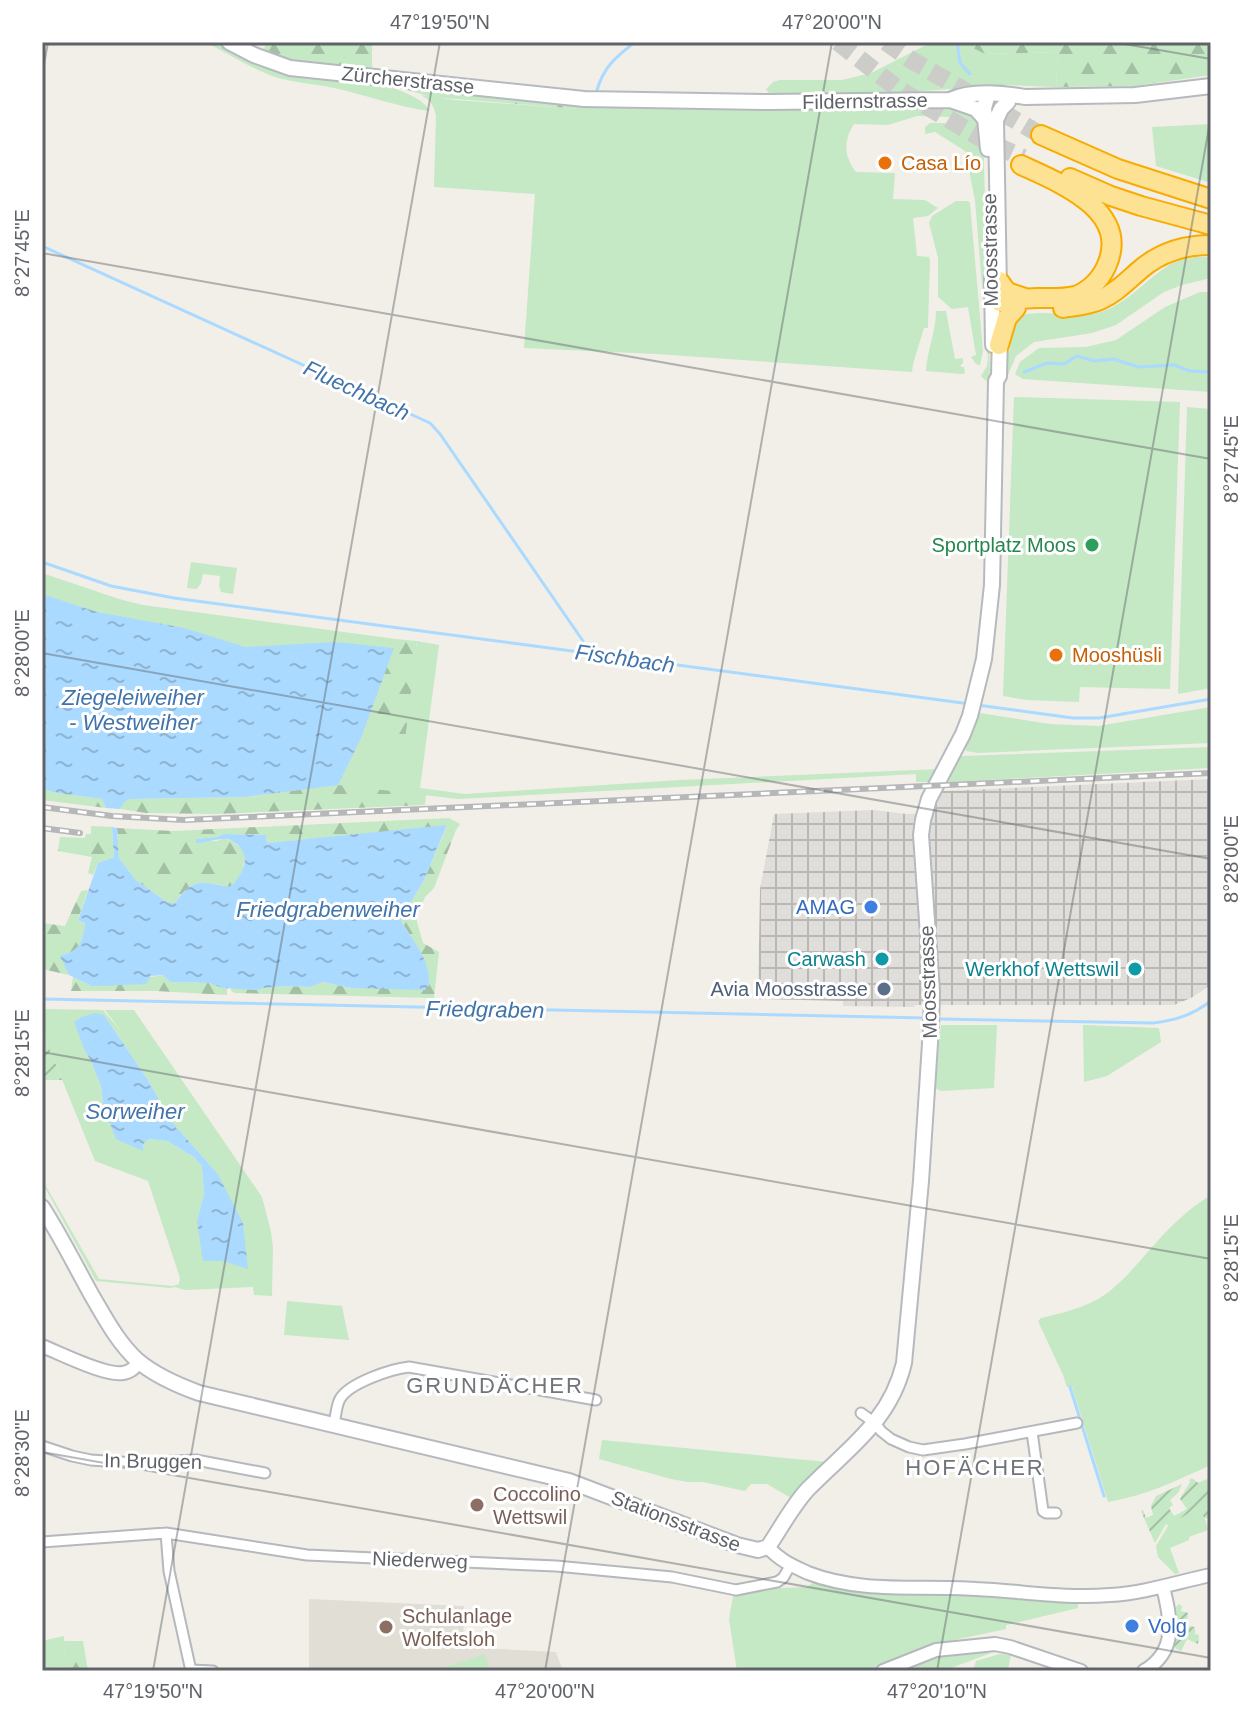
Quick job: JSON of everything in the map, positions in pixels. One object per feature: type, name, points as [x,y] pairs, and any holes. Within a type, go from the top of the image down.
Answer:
[{"type":"highway","points":[[1041,135],[1118,169],[1211,199]]},
{"type":"highway","points":[[1006,304],[1082,293],[1102,275],[1111,248],[1107,227],[1092,204],[1022,161],[1111,196],[1211,225]]},
{"type":"highway","points":[[1006,304],[1062,308],[1088,304],[1112,293],[1162,255],[1188,246],[1211,245]]},
{"type":"highway","points":[[999,281],[1007,292],[1007,318],[999,345]]},
{"type":"main road","name":"Zürcherstrasse","points":[[229,42],[290,68],[592,99]]},
{"type":"main road","points":[[988,99],[1007,94],[1025,97],[1135,95],[1211,86]]},
{"type":"main road","points":[[950,100],[1008,102],[1025,97]]},
{"type":"main road","name":"Fildernstrasse","points":[[592,99],[769,102],[950,100]]},
{"type":"main road","name":"Moosstrasse","points":[[768,1547],[786,1516],[807,1491],[875,1423],[891,1400],[904,1363],[932,1014],[921,846],[923,820],[929,799],[963,734],[973,706],[984,659],[992,585],[994,376],[1006,304],[988,164],[984,118],[988,99]]},
{"type":"main road","name":"Moosstrasse","points":[[988,99],[995,143],[999,281]]},
{"type":"main road","points":[[950,100],[976,109],[984,118]]},
{"type":"main road","name":"Moosstrasse","points":[[995,143],[998,115],[1008,102]]},
{"type":"main road","name":"Moosstrasse","points":[[996,381],[999,376],[999,345]]},
{"type":"main road","name":"Stationsstrasse","points":[[42,1207],[113,1330],[127,1350],[159,1376],[199,1393],[569,1481],[737,1545],[758,1550],[768,1547]]},
{"type":"street","points":[[42,1346],[117,1373],[130,1371],[139,1362]]},
{"type":"street","points":[[334,1424],[339,1401],[344,1394],[381,1374],[409,1367],[596,1400]]},
{"type":"street","points":[[861,1413],[891,1439],[923,1450],[1077,1423]]},
{"type":"street","points":[[1032,1432],[1043,1511],[1056,1513]]},
{"type":"street","name":"In Bruggen","points":[[42,1446],[91,1460],[134,1463],[196,1460],[265,1473]]},
{"type":"street","points":[[166,1533],[169,1571],[191,1670],[213,1671]]},
{"type":"street","name":"Niederweg","points":[[42,1542],[166,1533],[307,1555],[556,1566],[672,1577],[736,1590],[777,1582],[790,1566]]},
{"type":"street","name":"Stationsstrasse","points":[[768,1547],[790,1566],[824,1579],[879,1588],[957,1588],[1089,1596],[1136,1592],[1211,1575]]},
{"type":"street","points":[[1144,1671],[1160,1658],[1169,1638],[1171,1621],[1163,1587]]},
{"type":"street","points":[[883,1671],[936,1650],[995,1644],[1081,1671]]},
{"type":"shaded area","points":[[1211,779],[1211,985],[1191,998],[1174,1005],[914,1007],[843,1006],[843,1001],[758,999],[760,889],[774,814],[873,810],[932,813],[943,791]]},
{"type":"shaded area","name":"Schulanlage Wolfetsloh","points":[[309,1599],[464,1606],[463,1647],[556,1652],[563,1671],[309,1671]]},
{"type":"green space","points":[[206,42],[219,43],[247,56],[375,82],[419,100],[430,111],[275,77]]},
{"type":"green space","points":[[268,42],[372,42],[372,71],[302,63],[261,53]]},
{"type":"green space","points":[[932,42],[973,42],[974,48],[985,54],[1058,52],[1056,87],[1006,85],[894,93],[770,95],[766,89],[780,80],[842,80],[871,73]]},
{"type":"green space","points":[[973,42],[1211,42],[1211,75],[1135,86],[1056,87],[1058,52],[985,54],[973,48]]},
{"type":"green space","points":[[394,86],[588,103],[587,108],[580,109],[431,97]]},
{"type":"green space","points":[[421,95],[580,109],[588,103],[862,105],[895,110],[973,111],[983,130],[990,378],[986,381],[981,376],[988,359],[975,200],[965,151],[935,132],[925,134],[925,127],[930,123],[949,123],[950,117],[917,116],[888,125],[854,124],[847,142],[847,154],[856,172],[895,173],[893,199],[925,200],[938,208],[928,216],[913,218],[917,256],[929,257],[930,261],[928,328],[924,328],[912,372],[524,348],[535,194],[434,187],[436,116],[431,103]]},
{"type":"green space","points":[[1211,124],[1211,183],[1156,166],[1152,127]]},
{"type":"green space","points":[[956,201],[970,203],[983,351],[980,365],[971,357],[976,355],[968,307],[952,309],[938,297],[938,258],[929,223],[932,216]]},
{"type":"green space","points":[[1195,257],[1211,257],[1211,278],[1164,292],[1116,325],[1092,333],[1034,342],[1016,356],[1008,375],[1005,373],[1011,338],[1007,334],[1018,316],[1100,312],[1119,303],[1171,264]]},
{"type":"green space","points":[[1200,292],[1211,292],[1211,392],[1023,379],[1015,374],[1020,362],[1039,348],[1086,347],[1116,340],[1165,307]]},
{"type":"green space","points":[[936,311],[946,311],[955,359],[963,358],[963,374],[926,371]]},
{"type":"green space","name":"Sportplatz Moos","points":[[1014,397],[1180,402],[1170,689],[1080,687],[1079,702],[1003,696]]},
{"type":"green space","points":[[1187,407],[1211,409],[1211,688],[1178,694]]},
{"type":"green space","points":[[191,562],[237,568],[233,594],[221,592],[220,576],[203,574],[197,589],[187,588]]},
{"type":"green space","name":"Ziegeleiweiher - Westweiher","points":[[42,573],[143,605],[396,639],[395,643],[417,646],[417,641],[439,645],[420,788],[465,794],[680,780],[940,769],[933,782],[916,782],[916,774],[458,799],[406,793],[42,796]]},
{"type":"green space","points":[[396,639],[417,641],[405,740],[365,726]]},
{"type":"green space","points":[[1211,707],[1211,743],[978,753],[966,751],[965,748],[980,713],[1050,724],[1098,726]]},
{"type":"green space","points":[[1211,747],[1211,768],[949,782],[948,779],[962,756]]},
{"type":"green space","points":[[338,785],[426,795],[425,805],[216,814],[146,813],[120,809],[123,802],[130,799],[245,797]]},
{"type":"green space","points":[[42,789],[102,799],[106,808],[42,800]]},
{"type":"green space","points":[[449,818],[460,824],[434,888],[425,897],[417,915],[423,943],[439,952],[434,998],[235,993],[231,988],[311,987],[323,982],[351,988],[429,986],[424,960],[401,921],[424,880],[447,826],[267,843],[266,835],[224,834],[196,839],[217,841],[224,838],[242,849],[245,855],[242,876],[230,887],[205,883],[193,885],[175,903],[168,903],[136,880],[119,858],[117,828],[173,831]]},
{"type":"green space","points":[[91,826],[112,827],[114,857],[98,863],[93,875],[88,873],[92,857],[58,851],[60,837],[85,838],[86,834],[91,834]]},
{"type":"green space","points":[[88,890],[78,919],[85,923],[81,941],[73,951],[61,956],[69,975],[42,969],[42,923],[65,926],[81,891]]},
{"type":"green space","points":[[164,975],[170,982],[209,983],[227,988],[227,995],[71,991],[73,977],[92,986]]},
{"type":"green space","points":[[42,1009],[103,1010],[123,1034],[105,1010],[134,1010],[262,1197],[273,1248],[272,1296],[254,1295],[253,1287],[185,1290],[96,1281],[42,1179],[99,1279],[173,1286],[179,1284],[180,1278],[148,1181],[95,1161],[42,1030]],"holes":[[[104,1015],[148,1080],[171,1121],[217,1173],[197,1221],[204,1194],[202,1166],[194,1157],[167,1141],[149,1139],[143,1144],[103,1104],[101,1086],[85,1051]]]},
{"type":"green space","points":[[941,1025],[997,1025],[994,1088],[941,1091],[935,1088]]},
{"type":"green space","points":[[1083,1025],[1159,1028],[1161,1042],[1107,1076],[1084,1082]]},
{"type":"green space","points":[[42,1030],[62,1080],[42,1080]]},
{"type":"green space","points":[[1211,1195],[1211,1465],[1149,1491],[1108,1502],[1072,1387],[1067,1387],[1038,1321],[1086,1305],[1109,1292],[1174,1224]]},
{"type":"green space","points":[[287,1301],[342,1306],[349,1340],[284,1335]]},
{"type":"green space","points":[[602,1440],[827,1462],[791,1498],[767,1484],[751,1484],[745,1491],[671,1479],[599,1459]]},
{"type":"green space","points":[[1192,1478],[1198,1483],[1211,1480],[1211,1516],[1204,1518],[1200,1506],[1168,1526],[1166,1524],[1155,1543],[1141,1511],[1146,1518],[1153,1515],[1151,1506],[1156,1496],[1182,1484],[1170,1500],[1173,1505],[1169,1508],[1174,1516],[1187,1509],[1180,1499]]},
{"type":"green space","points":[[1201,1505],[1208,1530],[1170,1548],[1179,1573],[1175,1574],[1158,1557],[1156,1546],[1168,1526]]},
{"type":"green space","points":[[815,1581],[878,1593],[946,1592],[1078,1600],[1078,1608],[1006,1625],[1006,1629],[926,1646],[867,1671],[737,1671],[729,1619],[733,1596],[807,1587]]},
{"type":"green space","points":[[1179,1604],[1181,1611],[1188,1613],[1187,1626],[1195,1627],[1195,1634],[1199,1635],[1198,1644],[1187,1639],[1181,1651],[1174,1645],[1178,1625],[1176,1607]]},
{"type":"green space","points":[[64,1636],[65,1657],[55,1671],[42,1671],[42,1641]]},
{"type":"green space","points":[[64,1641],[83,1641],[88,1671],[55,1671],[65,1657]]},
{"type":"green space","points":[[971,1652],[991,1653],[943,1671],[917,1671],[918,1663]]},
{"type":"green space","points":[[485,1654],[490,1671],[432,1671]]},
{"type":"green space","points":[[1000,1654],[1011,1655],[1008,1669],[973,1671],[976,1661]]},
{"type":"water","name":"Ziegeleiweiher - Westweiher","points":[[42,594],[97,612],[184,628],[245,647],[335,642],[394,648],[361,738],[338,785],[245,797],[130,799],[120,809],[106,808],[102,799],[42,789]]},
{"type":"water","name":"Friedgrabenweiher","points":[[447,825],[424,880],[401,921],[427,968],[429,986],[425,990],[351,988],[323,982],[311,987],[223,988],[209,983],[170,982],[163,975],[151,976],[146,984],[92,986],[69,975],[60,956],[72,951],[81,941],[85,923],[78,920],[98,863],[114,857],[112,827],[117,828],[119,858],[136,880],[168,903],[175,903],[188,888],[199,883],[230,887],[244,865],[244,853],[230,840],[196,843],[196,839],[224,834],[266,835],[267,843]]},
{"type":"water","name":"Sorweiher","points":[[95,1013],[104,1015],[148,1080],[171,1121],[217,1173],[243,1223],[248,1269],[223,1261],[203,1261],[197,1221],[204,1194],[202,1166],[194,1157],[167,1141],[149,1139],[143,1144],[143,1151],[116,1139],[103,1104],[101,1086],[74,1022]]},
{"type":"waterway","points":[[597,90],[603,74],[635,42]]},
{"type":"waterway","points":[[957,42],[960,63],[970,74]]},
{"type":"waterway","name":"Fluechbach","points":[[42,246],[430,423],[583,641]]},
{"type":"waterway","points":[[1024,372],[1047,363],[1064,364],[1077,356],[1095,361],[1113,359],[1139,367],[1174,365],[1190,371],[1211,372]]},
{"type":"waterway","name":"Fischbach","points":[[42,562],[111,586],[174,598],[970,704]]},
{"type":"waterway","name":"Fischbach","points":[[977,705],[1073,718],[1099,718],[1211,699]]},
{"type":"waterway","name":"Friedgraben","points":[[42,999],[926,1018]]},
{"type":"waterway","name":"Friedgraben","points":[[940,1019],[1153,1023],[1184,1016],[1211,1001]]},
{"type":"waterway","points":[[1070,1387],[1104,1496]]},
{"type":"tunnel","points":[[838,42],[898,89],[984,140],[1023,158]]},
{"type":"tunnel","points":[[886,42],[913,61],[1041,135]]},
{"type":"railway","points":[[42,807],[112,816],[184,820],[1211,773]]},
{"type":"railway","points":[[42,828],[80,833]]},
{"type":"place","name":"Casa Lío","points":[[885,163]]},
{"type":"place","name":"Sportplatz Moos","points":[[1092,545]]},
{"type":"place","name":"Mooshüsli","points":[[1056,655]]},
{"type":"place","name":"AMAG","points":[[871,907]]},
{"type":"place","name":"Carwash","points":[[882,959]]},
{"type":"place","name":"Werkhof Wettswil","points":[[1135,969]]},
{"type":"place","name":"Avia Moosstrasse","points":[[884,989]]},
{"type":"place","name":"Coccolino Wettswil","points":[[477,1505]]},
{"type":"place","name":"Volg","points":[[1132,1626]]},
{"type":"place","name":"Schulanlage Wolfetsloh","points":[[386,1627]]},
{"type":"district","name":"GRUNDÄCHER","points":[[495,1385]]},
{"type":"district","name":"HOFÄCHER","points":[[975,1467]]}]
